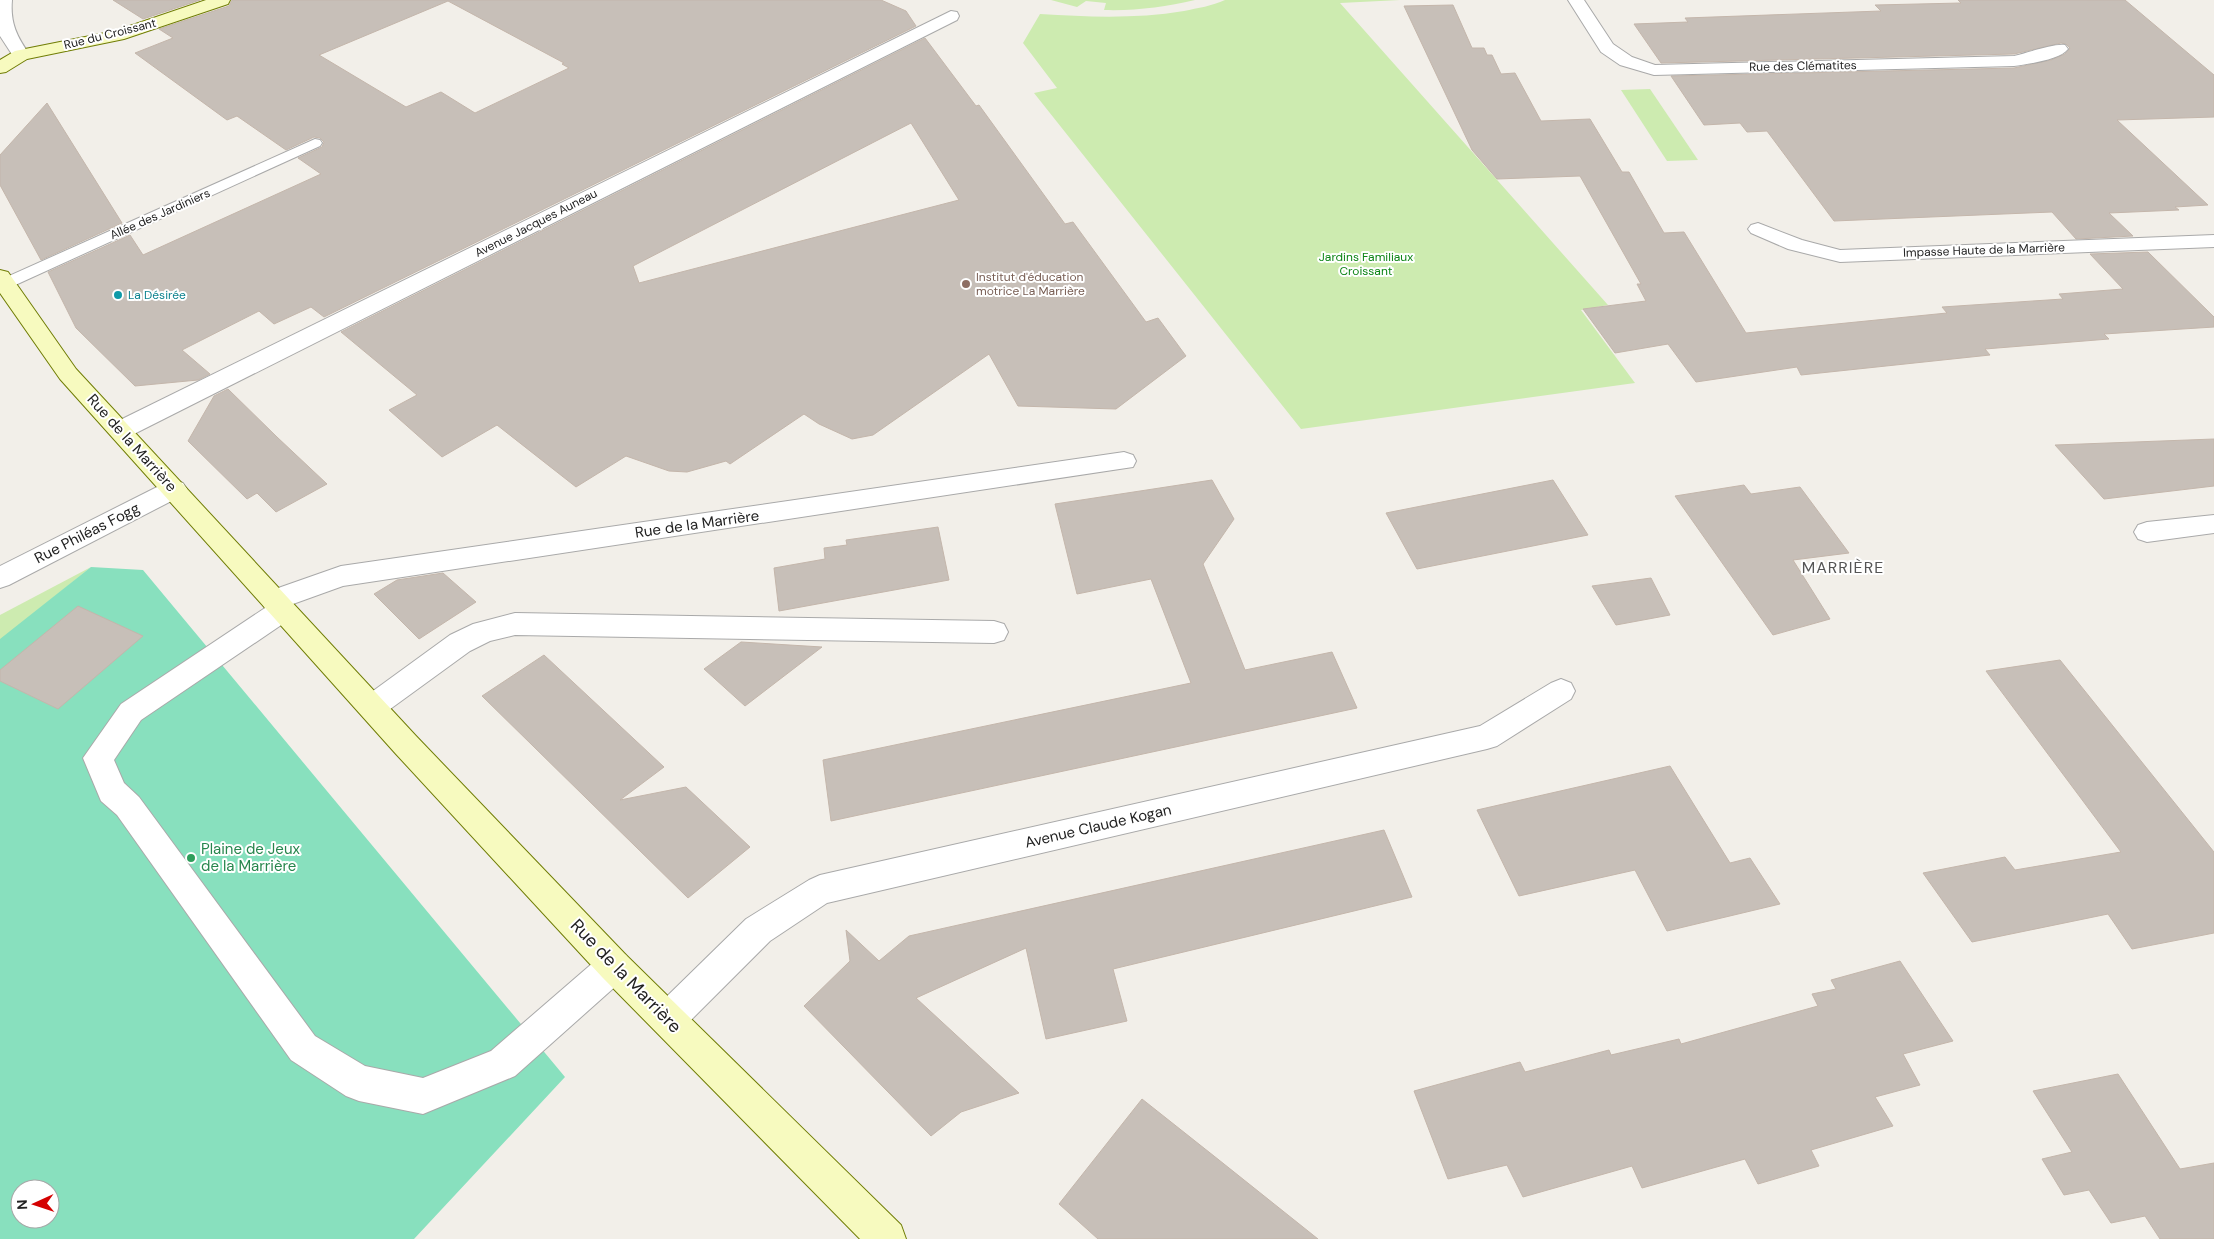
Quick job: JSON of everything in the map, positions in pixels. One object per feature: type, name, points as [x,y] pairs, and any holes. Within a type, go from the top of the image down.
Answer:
[{"type":"street","points":[[4,0],[0,12],[2,28],[21,55]]},
{"type":"street","name":"Rue du Croissant","points":[[0,68],[21,55],[118,35],[222,0]]},
{"type":"street","name":"Rue des Clématites","points":[[1576,0],[1607,48],[1626,60],[1654,70],[2014,61],[2037,58],[2059,49]]},
{"type":"street","name":"Avenue Jacques Auneau","points":[[121,430],[951,16]]},
{"type":"street","name":"Impasse Haute de la Marrière","points":[[1758,229],[1795,245],[1840,256],[2214,241]]},
{"type":"street","name":"Rue de la Marrière","points":[[3,281],[68,374],[372,707],[614,966],[887,1239]]},
{"type":"street","name":"Rue de la Marrière","points":[[278,605],[341,576],[1124,461]]},
{"type":"street","name":"Rue Philéas Fogg","points":[[0,578],[174,489]]},
{"type":"street","points":[[2148,532],[2214,524]]},
{"type":"street","points":[[278,605],[131,712],[98,758],[112,792],[128,806],[303,1048],[360,1083],[423,1096],[503,1064],[614,966]]},
{"type":"street","points":[[372,707],[460,643],[483,632],[515,624],[994,632]]},
{"type":"street","name":"Avenue Claude Kogan","points":[[668,1019],[758,930],[820,890],[1487,737],[1561,691]]},
{"type":"lane","name":"Allée des Jardiniers","points":[[3,281],[315,143]]},
{"type":"green space","points":[[1051,0],[1195,0],[1150,8],[1104,10],[1106,3],[1086,1],[1077,7]]},
{"type":"green space","name":"Jardins Familiaux Croissant","points":[[1225,0],[1400,0],[1340,3],[1608,305],[1581,310],[1635,383],[1301,429],[1034,93],[1057,88],[1023,43],[1040,14],[1130,16],[1166,14]]},
{"type":"green space","points":[[1650,89],[1698,160],[1667,161],[1621,90]]},
{"type":"green space","points":[[91,567],[0,641],[0,615]]},
{"type":"green space","name":"Plaine de Jeux de la Marrière","points":[[91,567],[143,570],[565,1077],[414,1239],[0,1239],[0,639]]},
{"type":"building","points":[[113,0],[200,0],[143,19]]},
{"type":"building","points":[[232,0],[881,0],[906,11],[916,26],[324,317],[311,307],[274,324],[259,311],[182,350],[210,374],[198,380],[135,386],[76,328],[48,272],[130,235],[143,255],[321,174],[298,158],[322,147],[324,142],[320,138],[314,137],[286,150],[237,116],[227,120],[135,53],[173,38],[159,29],[229,6]],"holes":[[[448,1],[564,63],[562,64],[569,68],[475,113],[441,92],[406,107],[319,55]]]},
{"type":"building","points":[[1958,0],[2125,0],[2214,75],[2214,117],[2117,120],[2208,205],[2175,207],[2179,210],[2109,213],[2133,236],[2076,239],[2052,212],[1834,221],[1767,131],[1747,132],[1740,123],[1704,125],[1671,76],[2014,68],[2051,60],[2065,54],[2070,48],[2066,44],[2061,43],[2014,54],[1661,63],[1634,24],[1688,22],[1685,18],[1881,11],[1875,5],[1961,3]]},
{"type":"building","points":[[1453,5],[1472,48],[1484,48],[1487,55],[1492,55],[1501,74],[1515,73],[1541,121],[1590,119],[1622,172],[1629,172],[1664,233],[1684,232],[1746,333],[1947,313],[1942,307],[2063,299],[2059,294],[2123,289],[2090,254],[2148,252],[2214,317],[2214,327],[2104,334],[2109,339],[1985,349],[1990,355],[1801,375],[1797,367],[1696,382],[1668,344],[1615,353],[1583,309],[1646,301],[1637,284],[1641,284],[1580,176],[1497,179],[1472,150],[1404,6]]},
{"type":"building","points":[[925,38],[976,106],[979,105],[1065,224],[1073,222],[1146,322],[1158,318],[1186,356],[1116,409],[1018,406],[989,354],[873,435],[852,439],[819,424],[804,414],[730,464],[726,461],[687,472],[669,471],[626,456],[576,487],[497,425],[442,457],[389,410],[417,395],[341,332]],"holes":[[[911,123],[959,200],[639,283],[633,266]]]},
{"type":"building","points":[[47,103],[122,223],[41,260],[0,185],[0,155]]},
{"type":"building","points":[[228,389],[327,484],[276,512],[257,493],[247,499],[188,441],[214,396]]},
{"type":"building","points":[[2214,439],[2214,486],[2104,499],[2055,445]]},
{"type":"building","points":[[1212,480],[1234,519],[1203,564],[1245,670],[1332,652],[1357,708],[831,821],[823,760],[1191,683],[1151,579],[1077,594],[1055,504]]},
{"type":"building","points":[[1553,480],[1588,535],[1417,569],[1386,513]]},
{"type":"building","points":[[1744,485],[1751,494],[1800,487],[1849,553],[1793,560],[1830,619],[1773,635],[1675,496]]},
{"type":"building","points":[[938,527],[949,580],[779,611],[774,568],[825,559],[824,548],[847,545],[846,540]]},
{"type":"building","points":[[443,573],[476,602],[419,639],[374,594],[397,580]]},
{"type":"building","points":[[1651,578],[1670,615],[1616,625],[1592,586]]},
{"type":"building","points":[[78,606],[143,636],[58,709],[0,681],[0,670]]},
{"type":"building","points":[[741,642],[822,647],[745,706],[704,669]]},
{"type":"building","points":[[544,655],[664,767],[620,800],[686,787],[750,847],[688,898],[482,696]]},
{"type":"building","points":[[2060,660],[2214,852],[2214,933],[2132,949],[2108,914],[1972,942],[1923,873],[2005,857],[2015,870],[2121,852],[1986,671]]},
{"type":"building","points":[[1670,766],[1730,863],[1750,858],[1780,904],[1667,931],[1635,870],[1519,896],[1477,810]]},
{"type":"building","points":[[1384,830],[1412,897],[1113,969],[1127,1021],[1046,1039],[1026,948],[916,998],[1019,1093],[961,1112],[931,1136],[804,1006],[850,961],[846,930],[879,961],[909,936]]},
{"type":"building","points":[[1900,961],[1953,1041],[1903,1054],[1920,1085],[1875,1097],[1893,1126],[1811,1150],[1819,1166],[1758,1184],[1745,1159],[1642,1188],[1632,1166],[1523,1197],[1507,1165],[1448,1179],[1414,1091],[1520,1062],[1525,1072],[1609,1050],[1611,1055],[1679,1039],[1681,1044],[1818,1006],[1812,994],[1836,989],[1831,980]]},
{"type":"building","points":[[2118,1074],[2180,1169],[2214,1163],[2214,1239],[2160,1239],[2145,1216],[2111,1223],[2089,1190],[2064,1195],[2042,1159],[2072,1152],[2033,1091]]},
{"type":"building","points":[[1142,1099],[1318,1239],[1098,1239],[1059,1204]]},
{"type":"place","name":"Institut d'éducation motrice La Marrière","points":[[966,284]]},
{"type":"place","name":"La Désirée","points":[[118,295]]},
{"type":"place","name":"Plaine de Jeux de la Marrière","points":[[191,858]]},
{"type":"district","name":"MARRIÈRE","points":[[1843,567]]}]
